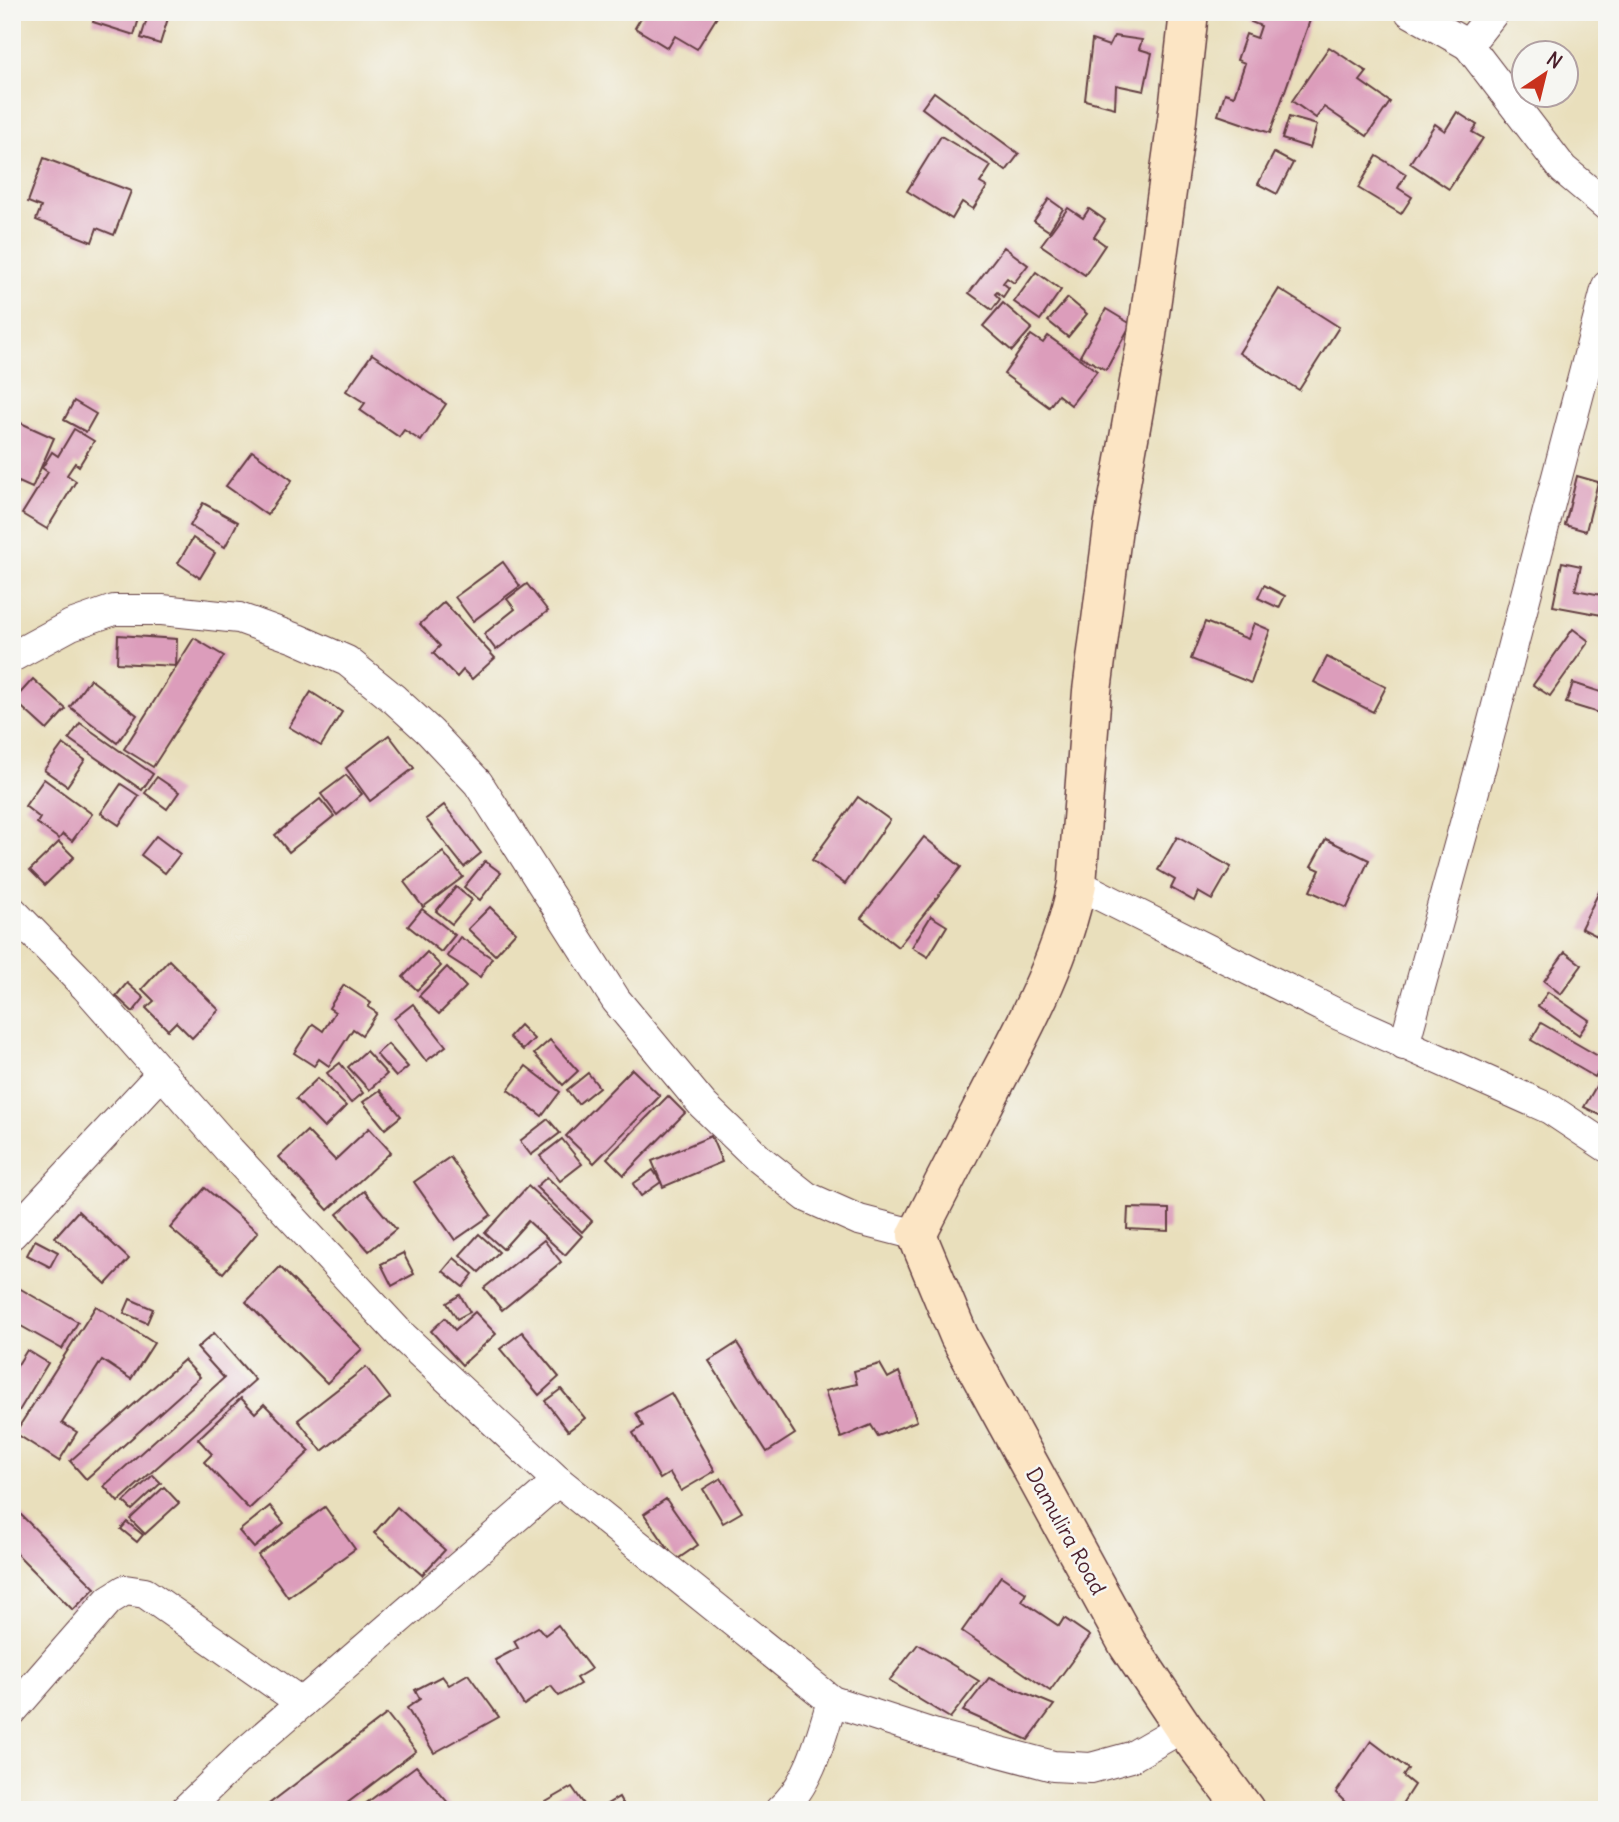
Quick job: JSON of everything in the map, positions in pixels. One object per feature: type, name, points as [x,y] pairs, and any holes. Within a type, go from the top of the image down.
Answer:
[{"type":"street","points":[[12,657],[71,625],[114,610],[162,610],[239,618],[297,639],[347,662],[403,707],[478,783],[616,1000],[703,1105],[759,1159],[807,1197],[859,1220],[917,1235],[1035,1006],[1060,949],[1077,884],[1092,691],[1108,568],[1145,349],[1189,12]]},
{"type":"street","points":[[1410,12],[1468,46],[1563,169],[1607,206]]},
{"type":"street","points":[[1468,46],[1494,12]]},
{"type":"street","points":[[1404,1045],[1488,740],[1607,286]]},
{"type":"street","points":[[1077,884],[1404,1045],[1550,1108],[1607,1147]]},
{"type":"street","points":[[12,911],[86,987],[230,1152],[400,1334],[558,1482],[832,1701],[936,1735],[1053,1766],[1091,1768],[1131,1757],[1183,1727]]},
{"type":"street","points":[[12,1234],[162,1073]]},
{"type":"street","name":"Damulira Road","points":[[917,1235],[959,1336],[1128,1644],[1183,1727],[1245,1810]]},
{"type":"street","points":[[185,1810],[302,1703],[558,1482]]},
{"type":"street","points":[[12,1711],[109,1600],[125,1590],[145,1593],[302,1703]]},
{"type":"street","points":[[780,1810],[790,1801],[809,1768],[832,1701]]},
{"type":"building","points":[[96,12],[141,12],[134,35],[93,22]]},
{"type":"building","points":[[149,12],[169,15],[160,44],[141,38]]},
{"type":"building","points":[[635,12],[720,12],[697,49],[675,36],[668,48],[635,28],[642,16]]},
{"type":"building","points":[[1255,12],[1288,12],[1310,20],[1270,133],[1218,115],[1225,93],[1234,96],[1245,63],[1237,60],[1246,34],[1257,38],[1261,26],[1251,22]]},
{"type":"building","points":[[1114,36],[1142,40],[1139,49],[1152,53],[1144,91],[1116,85],[1115,108],[1085,100],[1092,40],[1109,46]]},
{"type":"building","points":[[1329,47],[1367,72],[1360,81],[1390,102],[1367,136],[1324,107],[1316,118],[1292,101]]},
{"type":"building","points":[[934,92],[1019,154],[1006,171],[922,108]]},
{"type":"building","points":[[1457,112],[1477,125],[1472,132],[1483,138],[1449,189],[1410,163],[1435,124],[1445,131]]},
{"type":"building","points":[[1289,117],[1317,125],[1310,148],[1282,139]]},
{"type":"building","points":[[941,136],[991,166],[980,183],[987,187],[973,209],[962,202],[952,219],[907,191]]},
{"type":"building","points":[[1274,153],[1293,163],[1277,194],[1258,184]]},
{"type":"building","points":[[1377,156],[1406,174],[1398,188],[1412,197],[1401,214],[1358,188]]},
{"type":"building","points":[[44,158],[131,191],[114,235],[97,228],[92,242],[36,220],[41,207],[28,202]]},
{"type":"building","points":[[1049,199],[1063,209],[1049,231],[1034,221]]},
{"type":"building","points":[[1068,208],[1083,218],[1089,209],[1105,220],[1094,237],[1105,245],[1085,275],[1041,245]]},
{"type":"building","points":[[1004,247],[1028,265],[1014,283],[1007,278],[1003,283],[1009,288],[1003,297],[997,292],[995,294],[1000,299],[992,310],[969,293]]},
{"type":"building","points":[[1036,272],[1061,290],[1040,320],[1014,302]]},
{"type":"building","points":[[1279,289],[1339,327],[1299,390],[1239,353]]},
{"type":"building","points":[[1068,298],[1087,314],[1068,337],[1048,321]]},
{"type":"building","points":[[1003,303],[1032,328],[1012,351],[983,326]]},
{"type":"building","points":[[1106,309],[1131,324],[1106,370],[1080,356]]},
{"type":"building","points":[[1031,335],[1043,343],[1048,336],[1097,371],[1071,405],[1058,395],[1049,407],[1004,374]]},
{"type":"building","points":[[372,354],[446,404],[421,441],[404,430],[399,437],[360,410],[365,403],[346,391]]},
{"type":"building","points":[[74,401],[96,414],[86,432],[64,420]]},
{"type":"building","points":[[12,419],[54,438],[32,488],[19,482],[12,495]]},
{"type":"building","points":[[74,429],[94,441],[79,466],[75,463],[67,475],[76,481],[47,529],[22,514],[48,472],[42,468],[52,452],[58,456]]},
{"type":"building","points":[[252,451],[292,480],[267,515],[226,486]]},
{"type":"building","points":[[1577,476],[1598,482],[1586,531],[1565,525]]},
{"type":"building","points":[[203,503],[238,522],[225,547],[190,526]]},
{"type":"building","points":[[193,538],[215,553],[200,578],[178,563]]},
{"type":"building","points":[[503,562],[520,586],[473,621],[455,597]]},
{"type":"building","points":[[1562,562],[1581,566],[1575,590],[1607,596],[1607,616],[1553,606]]},
{"type":"building","points":[[527,584],[548,611],[496,650],[484,634],[515,609],[507,599]]},
{"type":"building","points":[[1264,585],[1285,596],[1279,608],[1258,598]]},
{"type":"building","points":[[444,602],[495,658],[472,679],[463,670],[457,677],[433,653],[440,646],[420,624]]},
{"type":"building","points":[[1205,622],[1248,639],[1254,623],[1270,630],[1251,683],[1191,659]]},
{"type":"building","points":[[1573,629],[1589,641],[1550,696],[1533,685]]},
{"type":"building","points":[[118,635],[177,639],[176,666],[117,663]]},
{"type":"building","points":[[194,638],[224,656],[153,767],[124,749]]},
{"type":"building","points":[[1327,657],[1386,687],[1373,712],[1314,682]]},
{"type":"building","points":[[33,679],[66,709],[47,730],[14,700]]},
{"type":"building","points":[[90,679],[137,715],[117,743],[70,707]]},
{"type":"building","points":[[1573,683],[1607,694],[1602,714],[1566,703]]},
{"type":"building","points":[[311,692],[342,712],[321,746],[289,727]]},
{"type":"building","points":[[80,723],[153,774],[142,790],[69,739]]},
{"type":"building","points":[[389,735],[414,768],[370,801],[346,768]]},
{"type":"building","points":[[63,744],[85,760],[67,786],[44,770]]},
{"type":"building","points":[[346,775],[362,794],[337,815],[321,794]]},
{"type":"building","points":[[157,777],[179,792],[167,809],[145,793]]},
{"type":"building","points":[[44,779],[92,814],[72,841],[63,834],[59,839],[37,823],[40,818],[25,806]]},
{"type":"building","points":[[121,784],[139,796],[119,825],[101,813]]},
{"type":"building","points":[[858,797],[890,820],[845,884],[812,860]]},
{"type":"building","points":[[320,799],[334,816],[289,852],[275,835]]},
{"type":"building","points":[[444,805],[481,853],[464,867],[426,819]]},
{"type":"building","points":[[156,836],[180,854],[165,873],[141,855]]},
{"type":"building","points":[[924,837],[961,867],[898,947],[861,918]]},
{"type":"building","points":[[1177,837],[1231,867],[1212,900],[1198,892],[1194,901],[1171,888],[1175,880],[1158,870]]},
{"type":"building","points":[[1326,839],[1369,860],[1347,908],[1310,891],[1320,870],[1311,866]]},
{"type":"building","points":[[59,842],[74,857],[45,885],[30,870]]},
{"type":"building","points":[[443,852],[463,877],[423,907],[404,882]]},
{"type":"building","points":[[485,861],[501,873],[480,900],[464,887]]},
{"type":"building","points":[[1607,876],[1607,917],[1597,936],[1581,928]]},
{"type":"building","points":[[456,887],[472,900],[452,924],[436,911]]},
{"type":"building","points":[[490,907],[516,932],[495,955],[468,929]]},
{"type":"building","points":[[422,909],[455,935],[441,952],[408,926]]},
{"type":"building","points":[[931,916],[947,926],[928,957],[912,947]]},
{"type":"building","points":[[460,937],[492,958],[480,977],[447,956]]},
{"type":"building","points":[[427,952],[441,966],[417,990],[403,977]]},
{"type":"building","points":[[1565,952],[1582,965],[1561,994],[1544,981]]},
{"type":"building","points":[[169,960],[219,1010],[192,1038],[176,1022],[168,1030],[146,1008],[154,1001],[142,989]]},
{"type":"building","points":[[447,967],[466,987],[439,1014],[419,996]]},
{"type":"building","points":[[127,983],[144,998],[133,1012],[116,996]]},
{"type":"building","points":[[344,985],[371,1003],[368,1007],[377,1013],[362,1035],[353,1029],[329,1066],[319,1059],[314,1066],[294,1053],[313,1024],[323,1031],[335,1012],[329,1008]]},
{"type":"building","points":[[1548,992],[1589,1020],[1579,1035],[1538,1006]]},
{"type":"building","points":[[413,1004],[446,1046],[426,1061],[394,1019]]},
{"type":"building","points":[[1541,1023],[1605,1060],[1595,1077],[1531,1040]]},
{"type":"building","points":[[520,1025],[534,1039],[523,1050],[509,1037]]},
{"type":"building","points":[[550,1040],[578,1071],[563,1085],[534,1054]]},
{"type":"building","points":[[388,1044],[408,1067],[396,1077],[376,1054]]},
{"type":"building","points":[[366,1051],[387,1074],[369,1090],[348,1067]]},
{"type":"building","points":[[340,1063],[363,1093],[351,1103],[327,1073]]},
{"type":"building","points":[[526,1066],[560,1092],[542,1116],[508,1090]]},
{"type":"building","points":[[632,1069],[660,1096],[594,1163],[566,1136]]},
{"type":"building","points":[[588,1073],[599,1087],[578,1104],[567,1090]]},
{"type":"building","points":[[1602,1076],[1607,1079],[1607,1103],[1600,1115],[1584,1107]]},
{"type":"building","points":[[318,1078],[346,1106],[324,1128],[296,1099]]},
{"type":"building","points":[[380,1090],[401,1116],[385,1129],[363,1102]]},
{"type":"building","points":[[668,1096],[685,1113],[624,1175],[607,1158]]},
{"type":"building","points":[[548,1119],[560,1133],[531,1155],[520,1141]]},
{"type":"building","points":[[369,1128],[391,1152],[328,1210],[279,1157],[307,1131],[335,1160]]},
{"type":"building","points":[[711,1136],[722,1162],[663,1187],[652,1161]]},
{"type":"building","points":[[562,1139],[582,1164],[560,1181],[540,1156]]},
{"type":"building","points":[[450,1157],[491,1215],[455,1240],[414,1182]]},
{"type":"building","points":[[653,1170],[661,1182],[641,1196],[633,1184]]},
{"type":"building","points":[[547,1177],[592,1221],[582,1232],[536,1187]]},
{"type":"building","points":[[528,1186],[582,1236],[565,1255],[528,1221],[503,1249],[485,1233]]},
{"type":"building","points":[[205,1188],[258,1232],[223,1273],[170,1228]]},
{"type":"building","points":[[364,1191],[396,1229],[369,1251],[337,1214]]},
{"type":"building","points":[[1128,1208],[1169,1209],[1169,1231],[1127,1229]]},
{"type":"building","points":[[78,1211],[129,1259],[106,1284],[55,1237]]},
{"type":"building","points":[[479,1234],[499,1252],[479,1272],[460,1255]]},
{"type":"building","points":[[35,1240],[58,1252],[50,1267],[27,1255]]},
{"type":"building","points":[[544,1240],[561,1262],[502,1310],[484,1288]]},
{"type":"building","points":[[403,1253],[414,1274],[392,1286],[381,1264]]},
{"type":"building","points":[[454,1258],[473,1274],[463,1287],[443,1271]]},
{"type":"building","points":[[280,1267],[362,1349],[327,1383],[246,1302]]},
{"type":"building","points":[[12,1284],[78,1322],[62,1349],[12,1321]]},
{"type":"building","points":[[460,1295],[470,1312],[457,1319],[447,1303]]},
{"type":"building","points":[[130,1299],[153,1309],[147,1323],[124,1313]]},
{"type":"building","points":[[96,1306],[154,1343],[131,1379],[102,1360],[62,1423],[77,1432],[59,1461],[15,1433]]},
{"type":"building","points":[[475,1312],[496,1334],[462,1365],[431,1331],[445,1318],[455,1330]]},
{"type":"building","points":[[522,1332],[559,1377],[539,1395],[500,1349]]},
{"type":"building","points":[[214,1333],[255,1380],[118,1502],[104,1486],[224,1378],[197,1348]]},
{"type":"building","points":[[737,1343],[795,1434],[767,1452],[709,1361]]},
{"type":"building","points":[[27,1350],[48,1363],[19,1411],[12,1407],[12,1374]]},
{"type":"building","points":[[184,1360],[200,1377],[86,1479],[70,1461]]},
{"type":"building","points":[[880,1364],[888,1378],[899,1372],[917,1421],[878,1436],[871,1425],[841,1438],[825,1391],[857,1384],[854,1371]]},
{"type":"building","points":[[366,1367],[390,1398],[322,1451],[298,1420]]},
{"type":"building","points":[[561,1389],[585,1418],[568,1431],[545,1401]]},
{"type":"building","points":[[671,1393],[715,1471],[681,1491],[670,1473],[660,1479],[633,1433],[643,1426],[636,1413]]},
{"type":"building","points":[[241,1398],[255,1413],[264,1404],[310,1451],[249,1509],[204,1462],[212,1454],[198,1439]]},
{"type":"building","points":[[153,1475],[161,1483],[132,1510],[124,1502]]},
{"type":"building","points":[[721,1478],[742,1512],[723,1523],[703,1489]]},
{"type":"building","points":[[164,1487],[179,1503],[145,1534],[130,1519]]},
{"type":"building","points":[[666,1499],[698,1545],[676,1560],[644,1514]]},
{"type":"building","points":[[12,1506],[95,1588],[73,1610],[12,1549]]},
{"type":"building","points":[[270,1506],[284,1523],[254,1548],[239,1531]]},
{"type":"building","points":[[325,1507],[355,1549],[288,1597],[258,1555]]},
{"type":"building","points":[[397,1507],[445,1550],[422,1575],[374,1533]]},
{"type":"building","points":[[127,1522],[143,1535],[137,1542],[121,1529]]},
{"type":"building","points":[[1001,1576],[1026,1593],[1022,1601],[1059,1626],[1064,1618],[1090,1636],[1050,1691],[962,1631]]},
{"type":"building","points":[[558,1625],[591,1669],[576,1678],[580,1684],[559,1696],[551,1686],[524,1705],[495,1660],[518,1648],[514,1641],[538,1627],[545,1635]]},
{"type":"building","points":[[918,1644],[979,1681],[950,1718],[889,1681]]},
{"type":"building","points":[[468,1674],[499,1717],[434,1753],[407,1708],[420,1699],[415,1690],[442,1676],[449,1685]]},
{"type":"building","points":[[989,1678],[1054,1705],[1028,1740],[963,1711]]},
{"type":"building","points":[[387,1714],[416,1751],[338,1810],[261,1810]]},
{"type":"building","points":[[1371,1741],[1408,1769],[1403,1776],[1414,1785],[1398,1810],[1339,1810],[1345,1802],[1336,1793]]},
{"type":"building","points":[[416,1766],[451,1806],[446,1810],[357,1810]]},
{"type":"building","points":[[572,1787],[588,1810],[532,1810]]},
{"type":"building","points":[[619,1797],[626,1810],[597,1810]]}]
